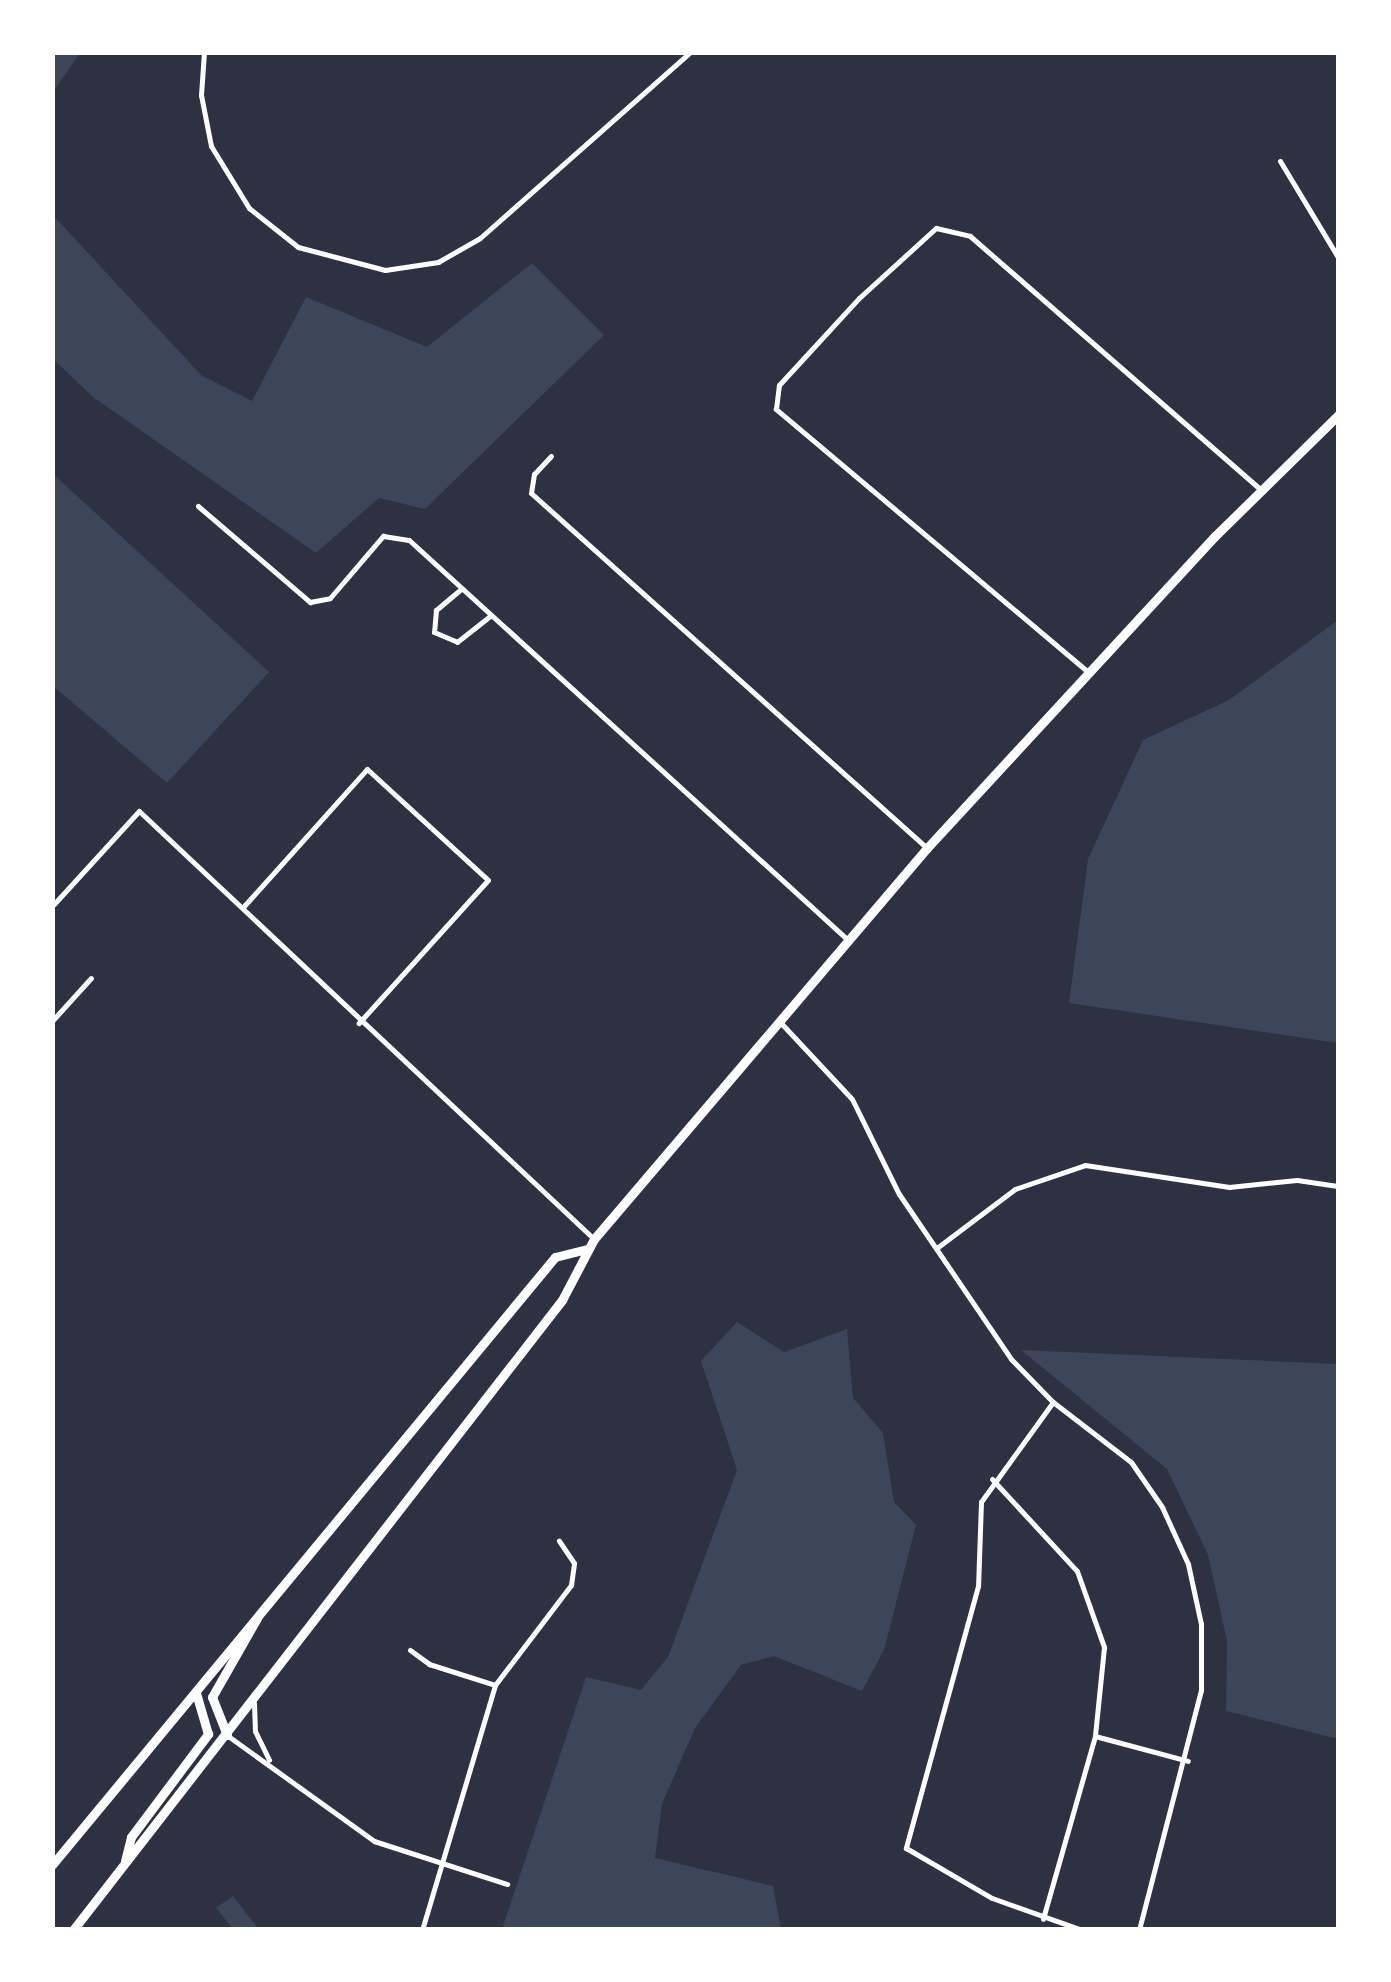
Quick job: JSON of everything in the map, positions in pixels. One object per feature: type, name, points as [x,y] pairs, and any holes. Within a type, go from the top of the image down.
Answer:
[{"type":"highway","points":[[73,1930],[254,1703],[579,1277],[586,1249],[594,1239],[928,848],[1261,490],[1338,415]]},
{"type":"highway","points":[[52,1865],[555,1258],[586,1249]]},
{"type":"highway","points":[[227,1735],[212,1697],[246,1647],[260,1610]]},
{"type":"highway","points":[[123,1866],[131,1837],[208,1734],[196,1693]]},
{"type":"street","points":[[204,52],[201,95],[211,146],[248,208],[298,246],[385,270],[438,262],[480,238],[690,52]]},
{"type":"street","points":[[1280,161],[1338,257]]},
{"type":"street","points":[[1089,673],[776,409],[780,385],[859,298],[936,228],[970,236],[1261,490]]},
{"type":"street","points":[[551,456],[534,474],[531,493],[928,848]]},
{"type":"street","points":[[198,506],[310,602],[330,598],[391,534],[410,540],[848,940]]},
{"type":"street","points":[[460,589],[436,610],[434,632],[457,642],[490,616]]},
{"type":"street","points":[[244,906],[367,769],[488,880],[358,1023]]},
{"type":"street","points":[[54,904],[138,811],[244,906],[358,1023],[594,1239]]},
{"type":"street","points":[[52,1021],[91,978]]},
{"type":"street","points":[[778,1020],[852,1099],[899,1194],[1011,1359],[1053,1402],[1130,1462],[1184,1554],[1198,1606],[1203,1665],[1188,1761],[1139,1930]]},
{"type":"street","points":[[938,1247],[1016,1189],[1085,1165],[1218,1186],[1297,1180],[1338,1186]]},
{"type":"street","points":[[1053,1402],[992,1479],[981,1502],[978,1586],[906,1848],[1044,1920],[1082,1930]]},
{"type":"street","points":[[992,1479],[1077,1571],[1094,1607],[1104,1647],[1094,1736],[1044,1920]]},
{"type":"street","points":[[422,1930],[495,1685],[513,1653],[570,1585],[574,1564],[559,1541]]},
{"type":"street","points":[[410,1650],[429,1664],[495,1685]]},
{"type":"street","points":[[254,1703],[256,1730],[269,1760],[374,1841],[508,1884]]},
{"type":"street","points":[[227,1735],[255,1758],[269,1760]]},
{"type":"street","points":[[1094,1736],[1188,1761]]},
{"type":"shaded area","points":[[52,53],[80,53],[53,92]]},
{"type":"shaded area","points":[[52,214],[201,375],[252,401],[306,297],[427,347],[532,263],[604,335],[425,509],[379,498],[316,553],[93,397],[53,359]]},
{"type":"shaded area","points":[[52,473],[269,672],[167,783],[53,686]]},
{"type":"shaded area","points":[[1338,620],[1338,1043],[1069,1003],[1088,859],[1143,740],[1229,700]]},
{"type":"shaded area","points":[[737,1322],[784,1352],[847,1329],[853,1398],[883,1433],[894,1502],[916,1525],[884,1650],[862,1691],[774,1656],[741,1665],[695,1728],[662,1804],[655,1858],[773,1886],[781,1929],[502,1929],[586,1677],[641,1690],[668,1657],[737,1470],[701,1361]]},
{"type":"shaded area","points":[[1021,1350],[1338,1364],[1338,1739],[1226,1711],[1227,1641],[1208,1555],[1167,1469]]},
{"type":"shaded area","points":[[233,1896],[257,1927],[233,1929],[216,1908]]}]
